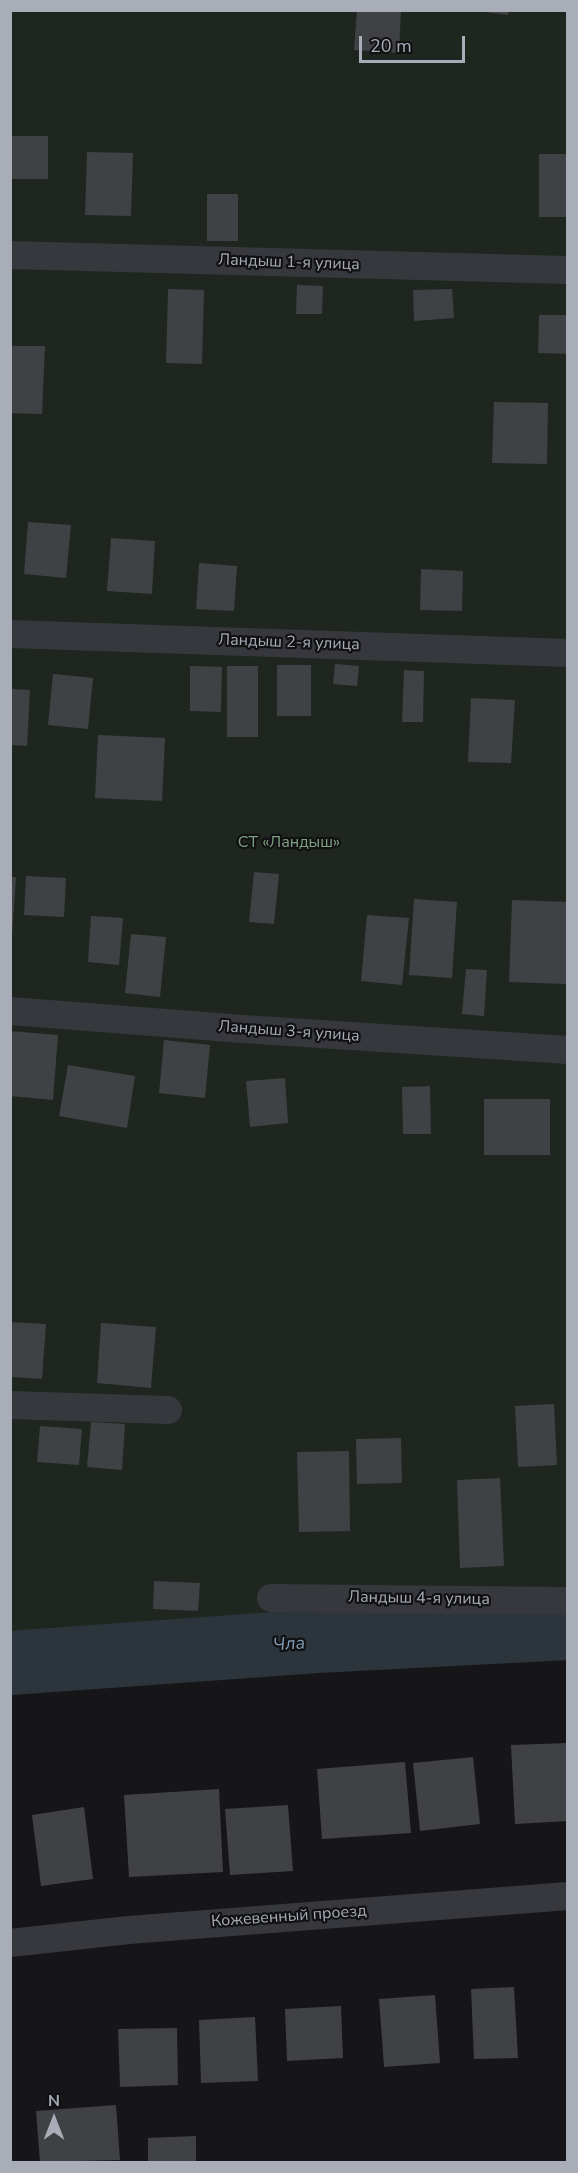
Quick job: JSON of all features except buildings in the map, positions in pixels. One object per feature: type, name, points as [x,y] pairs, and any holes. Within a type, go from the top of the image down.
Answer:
[{"type":"street","name":"Ландыш 1-я улица","points":[[10,255],[567,270]]},
{"type":"street","name":"Ландыш 2-я улица","points":[[10,634],[567,653]]},
{"type":"street","name":"Ландыш 3-я улица","points":[[10,1011],[567,1050]]},
{"type":"street","points":[[10,1406],[168,1410]]},
{"type":"street","name":"Ландыш 4-я улица","points":[[271,1598],[567,1600]]},
{"type":"street","name":"Кожевенный проезд","points":[[10,1943],[141,1929],[567,1896]]},
{"type":"green space","name":"СТ «Ландыш»","points":[[11,11],[567,11],[567,1605],[367,1616],[95,1667],[11,1676]]},
{"type":"waterway","name":"Чла","points":[[10,1663],[317,1641],[568,1628]]}]
